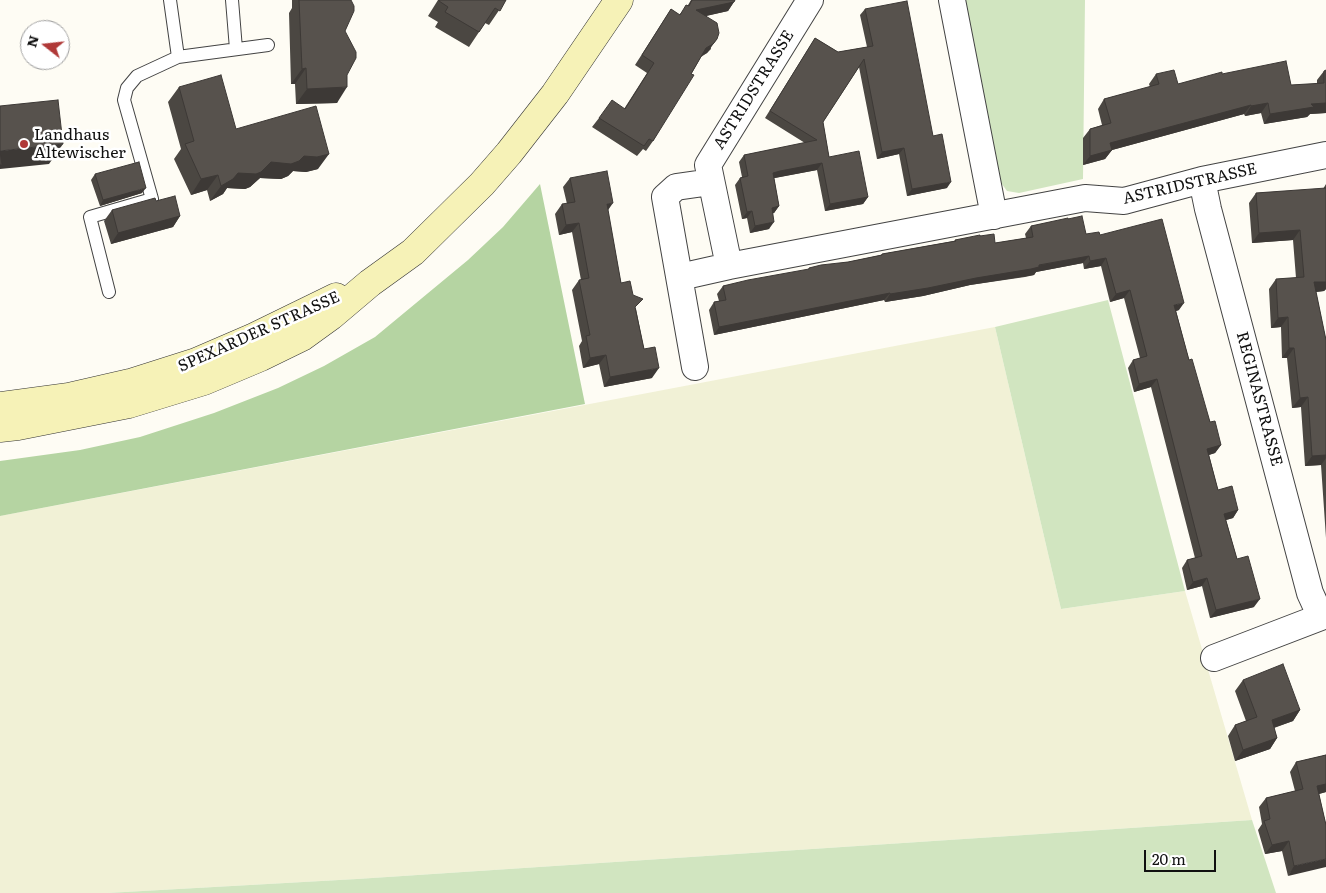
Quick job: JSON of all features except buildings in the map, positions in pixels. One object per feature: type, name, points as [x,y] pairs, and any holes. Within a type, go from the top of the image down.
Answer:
[{"type":"main road","name":"SPEXARDER STRASSE","points":[[0,428],[129,404],[204,381],[302,337],[331,316],[370,283],[413,252],[482,184],[555,94],[619,0]]},
{"type":"main road","name":"SPEXARDER STRASSE","points":[[0,406],[69,396],[130,383],[196,362],[370,283]]},
{"type":"street","name":"ASTRIDSTRASSE","points":[[729,266],[708,165],[810,0]]},
{"type":"street","points":[[952,0],[994,216]]},
{"type":"street","name":"ASTRIDSTRASSE","points":[[680,277],[1085,198],[1124,201],[1202,180],[1326,155]]},
{"type":"street","name":"REGINASTRASSE","points":[[1202,180],[1208,209],[1310,593],[1323,616]]},
{"type":"street","points":[[695,367],[665,197],[676,187],[711,182]]},
{"type":"street","points":[[1214,658],[1323,616]]},
{"type":"lane","points":[[170,0],[178,56]]},
{"type":"lane","points":[[232,0],[236,49]]},
{"type":"lane","points":[[109,292],[90,217],[152,199],[124,100],[128,88],[137,76],[178,56],[268,45]]},
{"type":"green space","points":[[965,0],[1085,0],[1083,179],[1019,193],[1007,191],[999,180]]},
{"type":"green space","points":[[540,184],[585,404],[0,516],[0,461],[80,450],[140,437],[214,413],[278,388],[324,366],[375,337],[468,260],[503,227]]},
{"type":"green space","points":[[1108,300],[1185,591],[1061,609],[995,327]]},
{"type":"green space","points":[[995,327],[1061,609],[1185,591],[1252,820],[357,879],[107,893],[0,893],[0,516]]},
{"type":"green space","points":[[1252,820],[1276,893],[107,893],[357,879]]},
{"type":"place","name":"Landhaus Altewischer","points":[[24,144]]}]
